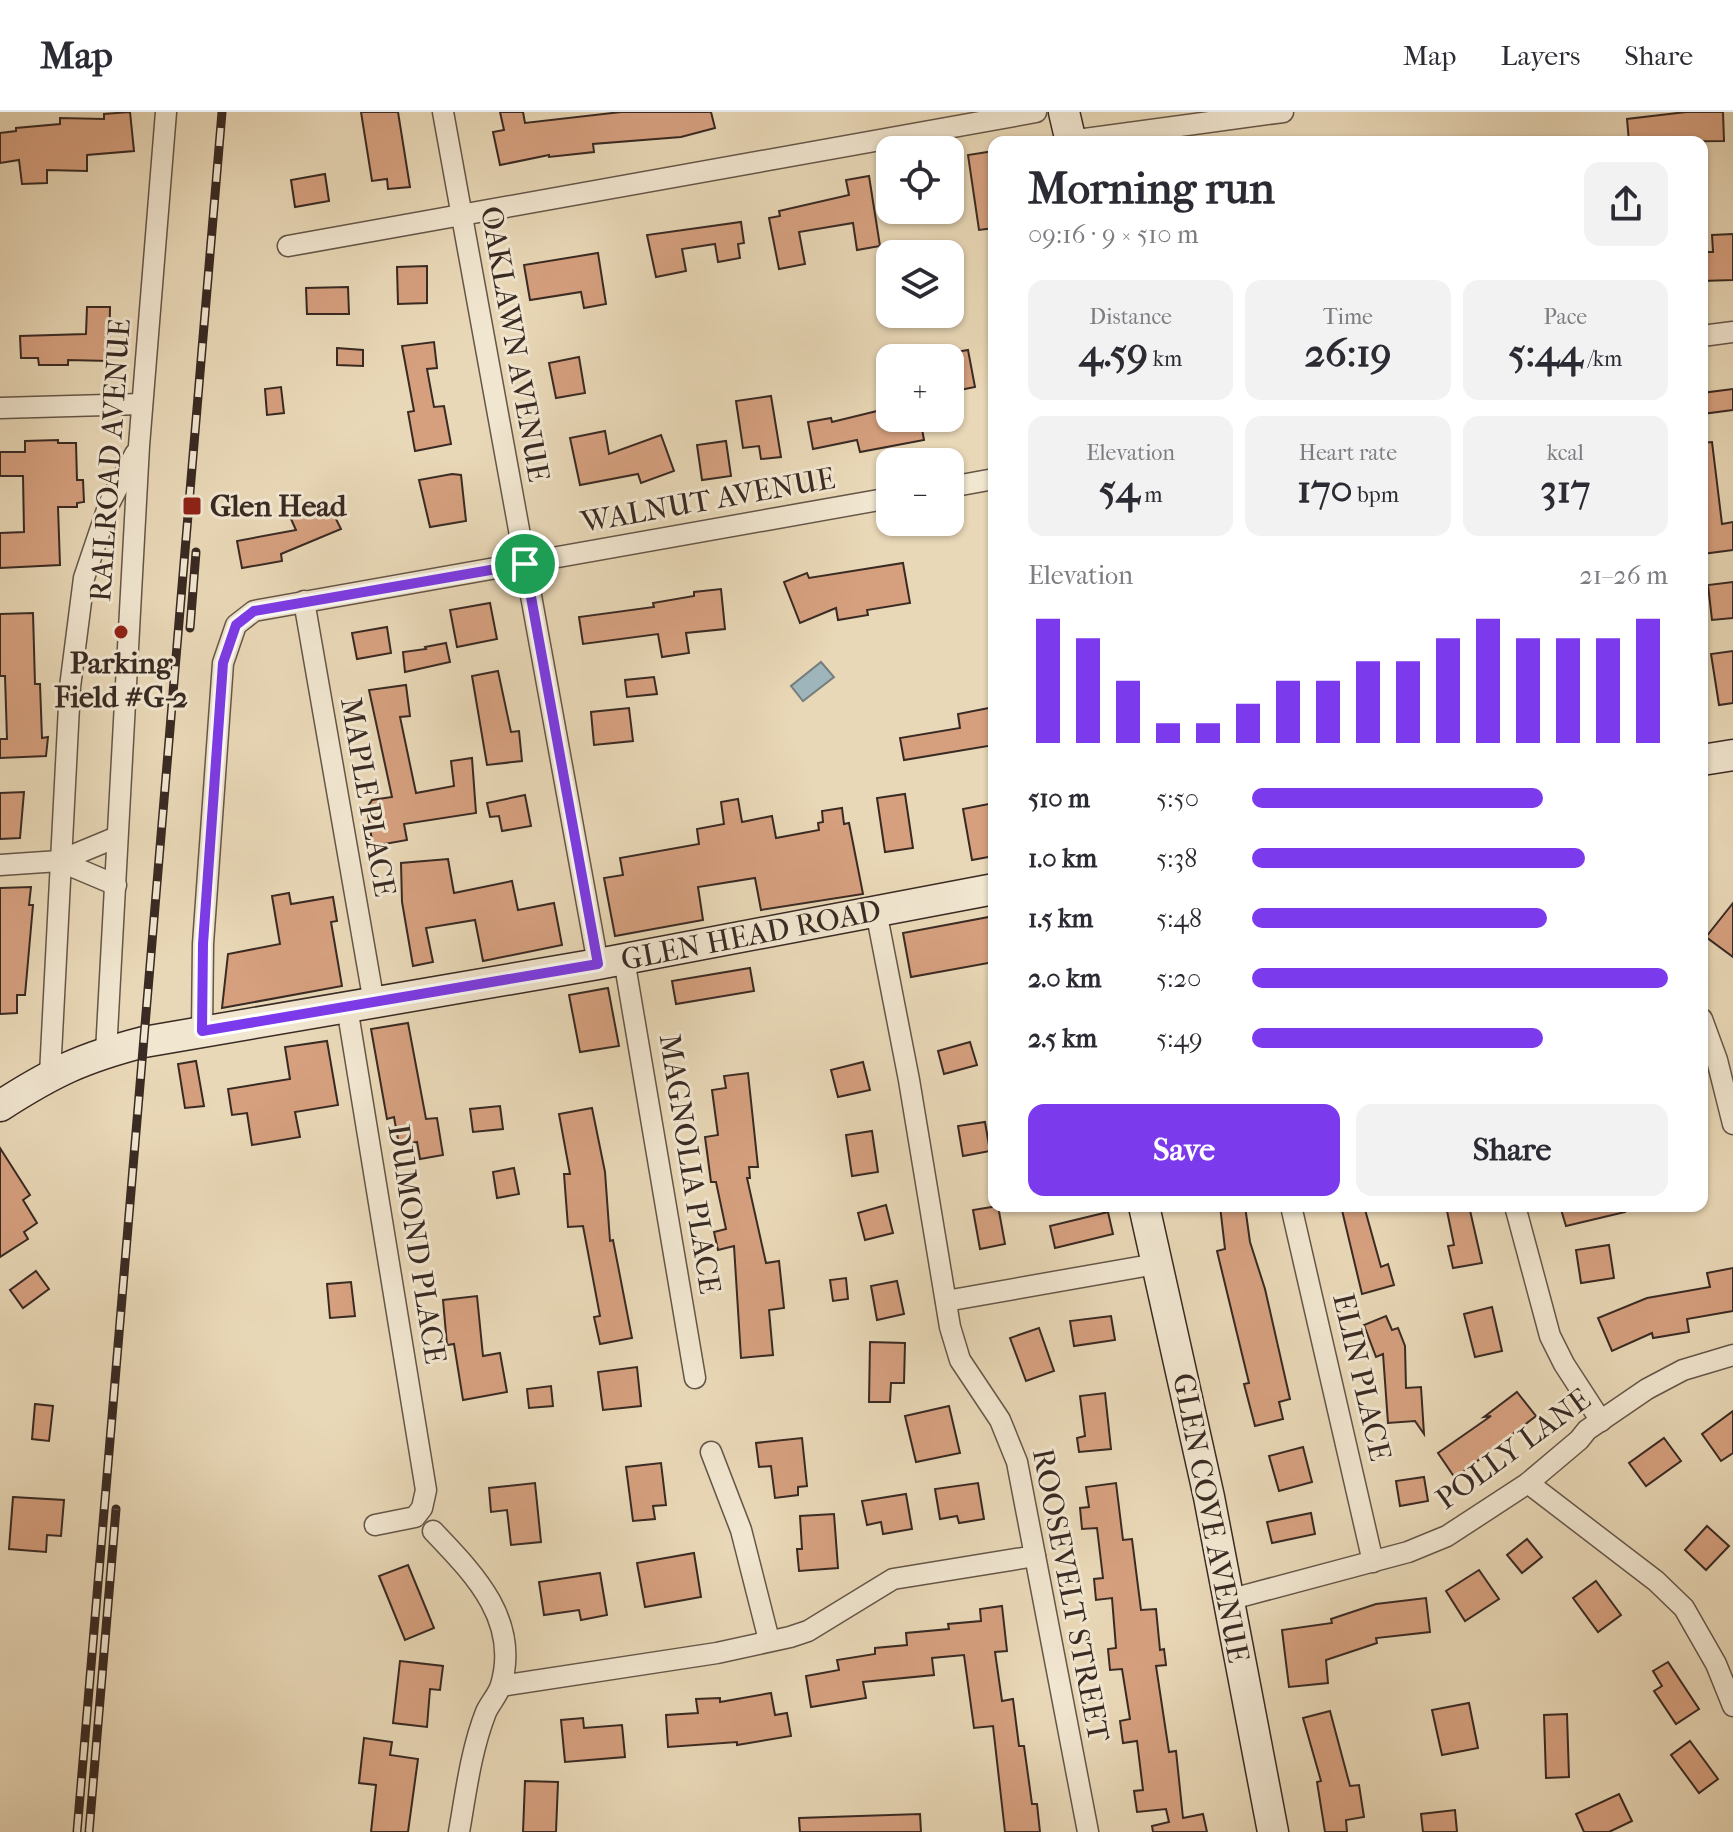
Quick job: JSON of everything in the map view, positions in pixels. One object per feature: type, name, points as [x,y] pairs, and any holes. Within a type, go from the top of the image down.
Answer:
[{"type":"main road","points":[[1064,112],[1069,136]]},
{"type":"main road","points":[[1708,759],[1733,755]]},
{"type":"main road","name":"GLEN HEAD ROAD","points":[[0,1106],[50,1074],[106,1052],[202,1031],[611,962],[988,890]]},
{"type":"main road","name":"GLEN COVE AVENUE","points":[[1145,1212],[1209,1497],[1273,1832]]},
{"type":"street","name":"RAILROAD AVENUE","points":[[106,1052],[139,446],[166,112]]},
{"type":"street","name":"OAKLAWN AVENUE","points":[[443,112],[525,564],[611,962]]},
{"type":"street","points":[[288,246],[1036,112]]},
{"type":"street","points":[[1113,136],[1283,112]]},
{"type":"street","points":[[1708,335],[1733,332]]},
{"type":"street","points":[[0,408],[142,404]]},
{"type":"street","points":[[50,1074],[70,687],[84,578],[109,504],[139,446]]},
{"type":"street","points":[[964,484],[988,480]]},
{"type":"street","name":"WALNUT AVENUE","points":[[202,1031],[203,944],[223,663],[236,625],[254,611],[304,601],[876,501]]},
{"type":"street","name":"MAPLE PLACE","points":[[304,601],[361,1005]]},
{"type":"street","points":[[0,865],[59,861],[117,837]]},
{"type":"street","points":[[59,861],[116,885]]},
{"type":"street","name":"ROOSEVELT STREET","points":[[876,911],[909,1080],[946,1301],[960,1360],[1010,1441],[1088,1832]]},
{"type":"street","name":"MAGNOLIA PLACE","points":[[611,962],[695,1378]]},
{"type":"street","name":"DUMOND PLACE","points":[[361,1005],[426,1490],[422,1508],[415,1517],[375,1525]]},
{"type":"street","points":[[1708,1035],[1733,1124]]},
{"type":"street","name":"ELIN PLACE","points":[[1292,1212],[1373,1562]]},
{"type":"street","points":[[1517,1212],[1550,1336],[1564,1364],[1601,1421]]},
{"type":"street","points":[[946,1301],[1156,1264]]},
{"type":"street","name":"POLLY LANE","points":[[1228,1600],[1373,1562],[1447,1536],[1528,1483],[1587,1430],[1647,1389],[1671,1376],[1733,1355]]},
{"type":"street","points":[[711,1452],[741,1530],[769,1640]]},
{"type":"street","points":[[1528,1483],[1656,1581],[1684,1608],[1706,1644],[1733,1706]]},
{"type":"street","points":[[433,1531],[472,1573],[502,1622],[506,1646],[501,1686],[482,1727],[469,1772],[459,1832]]},
{"type":"street","points":[[501,1686],[717,1653],[808,1631],[893,1579],[1035,1556]]},
{"type":"water","points":[[821,662],[834,677],[803,701],[791,686]]},
{"type":"building","points":[[130,112],[134,151],[87,155],[87,171],[47,170],[47,183],[22,184],[19,160],[0,163],[0,133],[16,131],[16,128],[60,124],[60,118],[104,119],[104,114]]},
{"type":"building","points":[[361,112],[398,112],[410,187],[388,189],[387,179],[372,181]]},
{"type":"building","points":[[500,112],[523,112],[525,123],[621,112],[711,112],[715,128],[681,137],[593,144],[594,152],[549,155],[500,165],[493,132],[504,130]]},
{"type":"building","points":[[1686,112],[1723,112],[1724,141],[1708,141],[1708,136],[1628,136],[1627,119]]},
{"type":"building","points":[[988,152],[988,229],[979,230],[968,155]]},
{"type":"building","points":[[325,174],[329,201],[295,207],[291,180]]},
{"type":"building","points":[[869,176],[879,240],[876,240],[876,247],[857,250],[853,223],[799,232],[805,264],[779,269],[769,218],[780,216],[779,211],[849,195],[846,180]]},
{"type":"building","points":[[741,222],[744,243],[738,244],[740,258],[718,262],[715,244],[682,249],[686,271],[656,277],[647,235]]},
{"type":"building","points":[[1733,234],[1733,280],[1708,281],[1708,252],[1713,252],[1712,235]]},
{"type":"building","points":[[598,253],[606,304],[584,308],[581,292],[530,300],[524,265]]},
{"type":"building","points":[[427,266],[427,303],[398,304],[397,267]]},
{"type":"building","points":[[348,287],[349,314],[307,314],[306,288]]},
{"type":"building","points":[[87,307],[110,307],[109,361],[68,360],[68,365],[39,365],[38,358],[21,358],[20,336],[86,334]]},
{"type":"building","points":[[434,342],[437,368],[427,369],[434,407],[444,406],[451,444],[415,451],[408,412],[414,411],[402,346]]},
{"type":"building","points":[[337,348],[363,350],[363,366],[337,365]]},
{"type":"building","points":[[968,350],[975,387],[964,389],[964,351]]},
{"type":"building","points":[[579,357],[585,393],[556,398],[549,363]]},
{"type":"building","points":[[281,387],[284,413],[267,415],[265,389]]},
{"type":"building","points":[[1733,389],[1733,410],[1708,413],[1708,392]]},
{"type":"building","points":[[771,396],[781,457],[761,459],[759,446],[743,448],[736,401]]},
{"type":"building","points":[[876,411],[876,432],[923,432],[924,440],[860,452],[857,440],[813,449],[808,422],[831,418],[832,422]]},
{"type":"building","points":[[605,431],[609,454],[661,435],[674,471],[641,483],[638,474],[580,485],[570,438]]},
{"type":"building","points":[[58,440],[58,443],[76,443],[77,480],[83,480],[84,502],[77,503],[77,507],[58,507],[60,565],[0,568],[0,533],[24,532],[23,476],[0,476],[0,452],[25,452],[25,441]]},
{"type":"building","points":[[726,441],[731,476],[702,480],[697,445]]},
{"type":"building","points":[[1708,442],[1712,442],[1722,524],[1733,522],[1733,550],[1708,553]]},
{"type":"building","points":[[461,475],[466,521],[430,527],[419,480]]},
{"type":"building","points":[[328,503],[341,529],[281,554],[282,561],[242,568],[237,541],[296,530],[291,519]]},
{"type":"building","points":[[903,563],[910,603],[867,610],[868,615],[838,620],[836,608],[800,623],[784,582],[807,573],[809,578]]},
{"type":"building","points":[[1733,582],[1733,618],[1712,620],[1708,585]]},
{"type":"building","points":[[721,589],[725,629],[686,633],[689,653],[662,657],[658,634],[583,644],[579,617],[654,607],[653,603],[694,596],[694,592]]},
{"type":"building","points":[[490,603],[497,639],[457,647],[450,610]]},
{"type":"building","points":[[33,613],[35,684],[40,684],[42,738],[48,737],[46,756],[0,758],[0,739],[7,739],[5,676],[0,676],[0,614]]},
{"type":"building","points":[[387,627],[391,653],[357,659],[352,633]]},
{"type":"building","points":[[446,643],[450,662],[405,672],[403,652]]},
{"type":"building","points":[[1733,651],[1733,703],[1719,705],[1711,654]]},
{"type":"building","points":[[498,671],[511,732],[519,731],[522,761],[487,765],[472,676]]},
{"type":"building","points":[[654,677],[657,694],[627,697],[625,680]]},
{"type":"building","points":[[406,685],[410,716],[400,717],[416,793],[454,786],[451,761],[472,758],[476,813],[404,824],[407,840],[379,845],[372,841],[367,808],[372,800],[392,797],[369,690]]},
{"type":"building","points":[[629,708],[633,741],[594,745],[591,712]]},
{"type":"building","points":[[988,708],[988,746],[904,760],[900,738],[960,728],[958,714]]},
{"type":"building","points":[[24,792],[20,838],[0,839],[0,793]]},
{"type":"building","points":[[905,794],[913,848],[885,852],[877,798]]},
{"type":"building","points":[[525,795],[531,826],[502,831],[499,816],[490,817],[487,803]]},
{"type":"building","points":[[738,799],[742,822],[772,816],[776,838],[819,830],[818,823],[823,822],[822,811],[842,808],[844,824],[849,823],[863,894],[761,910],[755,878],[698,887],[703,920],[615,936],[604,878],[623,875],[620,858],[699,844],[697,829],[724,824],[721,802]]},
{"type":"building","points":[[988,804],[988,857],[972,860],[963,809]]},
{"type":"building","points":[[448,859],[454,893],[512,881],[518,910],[554,903],[562,945],[483,961],[475,920],[426,928],[433,962],[413,966],[402,902],[401,863]]},
{"type":"building","points":[[31,887],[29,905],[33,905],[25,995],[17,995],[17,1013],[0,1014],[0,888]]},
{"type":"building","points":[[289,893],[291,904],[333,897],[337,921],[331,922],[342,986],[222,1008],[228,954],[280,944],[272,896]]},
{"type":"building","points":[[1733,903],[1733,957],[1708,938]]},
{"type":"building","points":[[988,917],[988,963],[911,977],[903,933]]},
{"type":"building","points":[[750,968],[754,991],[676,1004],[672,981]]},
{"type":"building","points":[[608,988],[619,1046],[580,1052],[569,995]]},
{"type":"building","points":[[408,1023],[426,1119],[437,1118],[443,1155],[420,1159],[417,1142],[399,1145],[394,1117],[387,1119],[371,1029]]},
{"type":"building","points":[[327,1041],[338,1105],[295,1112],[300,1137],[252,1145],[247,1113],[232,1115],[228,1089],[290,1079],[285,1047]]},
{"type":"building","points":[[970,1042],[977,1065],[944,1074],[938,1051]]},
{"type":"building","points":[[196,1061],[204,1106],[185,1108],[178,1064]]},
{"type":"building","points":[[863,1062],[870,1090],[838,1097],[831,1070]]},
{"type":"building","points":[[748,1073],[758,1167],[749,1167],[750,1178],[747,1178],[766,1263],[779,1261],[784,1308],[769,1310],[773,1355],[741,1358],[734,1246],[718,1250],[714,1232],[726,1229],[716,1182],[711,1182],[705,1137],[718,1135],[712,1090],[726,1088],[724,1076]]},
{"type":"building","points":[[500,1106],[503,1129],[473,1132],[470,1109]]},
{"type":"building","points":[[592,1108],[605,1172],[610,1241],[613,1240],[632,1338],[600,1344],[594,1317],[600,1316],[583,1226],[568,1227],[564,1174],[570,1174],[559,1114]]},
{"type":"building","points":[[985,1122],[988,1151],[963,1156],[958,1126]]},
{"type":"building","points":[[872,1131],[878,1172],[852,1176],[846,1135]]},
{"type":"building","points":[[0,1148],[30,1195],[23,1200],[37,1223],[24,1232],[28,1239],[0,1257]]},
{"type":"building","points":[[514,1168],[519,1194],[497,1198],[493,1172]]},
{"type":"building","points":[[886,1205],[893,1233],[865,1240],[858,1213]]},
{"type":"building","points":[[988,1208],[988,1212],[999,1212],[1005,1244],[980,1249],[973,1210]]},
{"type":"building","points":[[1108,1212],[1113,1234],[1055,1248],[1050,1226]]},
{"type":"building","points":[[1221,1212],[1246,1212],[1250,1242],[1265,1289],[1290,1399],[1279,1402],[1283,1419],[1255,1426],[1244,1384],[1249,1383],[1217,1251],[1225,1249]]},
{"type":"building","points":[[1342,1212],[1366,1212],[1381,1267],[1388,1264],[1394,1285],[1362,1294]]},
{"type":"building","points":[[1447,1212],[1470,1212],[1482,1263],[1453,1268],[1448,1246],[1454,1245]]},
{"type":"building","points":[[1562,1212],[1625,1212],[1566,1226]]},
{"type":"building","points":[[1609,1245],[1614,1278],[1581,1283],[1576,1250]]},
{"type":"building","points":[[1733,1268],[1733,1311],[1687,1319],[1689,1332],[1653,1338],[1652,1333],[1612,1351],[1598,1318],[1647,1298],[1710,1287],[1707,1273]]},
{"type":"building","points":[[36,1271],[49,1289],[23,1308],[10,1290]]},
{"type":"building","points":[[846,1278],[848,1299],[833,1301],[830,1280]]},
{"type":"building","points":[[897,1281],[904,1314],[877,1320],[871,1286]]},
{"type":"building","points":[[351,1282],[355,1316],[330,1318],[327,1284]]},
{"type":"building","points":[[477,1296],[483,1356],[500,1353],[507,1392],[463,1400],[454,1344],[447,1345],[443,1300]]},
{"type":"building","points":[[1492,1307],[1502,1351],[1475,1357],[1464,1314]]},
{"type":"building","points":[[1111,1316],[1115,1340],[1074,1346],[1070,1321]]},
{"type":"building","points":[[1386,1316],[1392,1330],[1398,1328],[1405,1346],[1406,1388],[1421,1387],[1424,1434],[1415,1421],[1388,1423],[1383,1354],[1376,1357],[1364,1325]]},
{"type":"building","points":[[1039,1328],[1054,1371],[1026,1381],[1010,1338]]},
{"type":"building","points":[[870,1342],[905,1343],[904,1383],[891,1383],[890,1402],[869,1402]]},
{"type":"building","points":[[637,1367],[641,1406],[603,1410],[598,1372]]},
{"type":"building","points":[[551,1386],[553,1406],[529,1408],[527,1389]]},
{"type":"building","points":[[1517,1392],[1536,1416],[1455,1478],[1438,1453],[1491,1416],[1484,1417]]},
{"type":"building","points":[[1105,1393],[1111,1449],[1079,1452],[1077,1438],[1085,1436],[1080,1396]]},
{"type":"building","points":[[35,1404],[53,1406],[49,1441],[32,1439]]},
{"type":"building","points":[[949,1406],[960,1453],[916,1462],[905,1416]]},
{"type":"building","points":[[1733,1411],[1733,1453],[1721,1461],[1702,1434]]},
{"type":"building","points":[[802,1438],[807,1486],[798,1487],[798,1495],[775,1498],[771,1466],[759,1467],[756,1443]]},
{"type":"building","points":[[1664,1438],[1681,1461],[1646,1486],[1629,1463]]},
{"type":"building","points":[[1303,1447],[1312,1482],[1279,1491],[1269,1456]]},
{"type":"building","points":[[661,1463],[666,1505],[653,1506],[655,1519],[633,1521],[626,1467]]},
{"type":"building","points":[[1424,1477],[1428,1501],[1400,1506],[1396,1481]]},
{"type":"building","points":[[535,1483],[541,1542],[511,1545],[507,1510],[491,1512],[489,1488]]},
{"type":"building","points":[[978,1483],[984,1519],[959,1523],[957,1516],[940,1519],[935,1489]]},
{"type":"building","points":[[1116,1483],[1123,1540],[1132,1539],[1141,1610],[1156,1609],[1160,1650],[1164,1649],[1166,1665],[1156,1666],[1169,1752],[1176,1751],[1183,1818],[1203,1814],[1207,1832],[1153,1832],[1152,1826],[1169,1822],[1166,1809],[1137,1812],[1134,1791],[1143,1790],[1137,1741],[1123,1743],[1120,1721],[1130,1719],[1122,1669],[1110,1670],[1108,1649],[1116,1648],[1112,1598],[1096,1600],[1094,1579],[1103,1578],[1097,1528],[1082,1529],[1080,1508],[1089,1507],[1086,1487]]},
{"type":"building","points":[[906,1494],[912,1529],[883,1534],[881,1522],[867,1525],[862,1501]]},
{"type":"building","points":[[13,1497],[64,1500],[61,1536],[47,1535],[46,1552],[9,1549]]},
{"type":"building","points":[[1311,1513],[1315,1534],[1272,1543],[1267,1522]]},
{"type":"building","points":[[834,1514],[838,1568],[799,1571],[797,1549],[802,1549],[800,1516]]},
{"type":"building","points":[[1707,1526],[1729,1546],[1706,1570],[1685,1550]]},
{"type":"building","points":[[1527,1539],[1542,1557],[1522,1573],[1507,1555]]},
{"type":"building","points":[[694,1553],[701,1597],[645,1607],[637,1563]]},
{"type":"building","points":[[408,1565],[434,1628],[405,1640],[379,1576]]},
{"type":"building","points":[[1479,1570],[1499,1599],[1465,1621],[1446,1591]]},
{"type":"building","points":[[600,1573],[607,1615],[581,1620],[579,1610],[544,1615],[539,1582]]},
{"type":"building","points":[[1596,1581],[1621,1615],[1598,1632],[1573,1598]]},
{"type":"building","points":[[1426,1598],[1430,1632],[1376,1638],[1377,1643],[1326,1660],[1328,1683],[1289,1687],[1282,1630],[1332,1623],[1331,1619],[1376,1604]]},
{"type":"building","points":[[1002,1606],[1007,1651],[995,1652],[1002,1701],[1013,1699],[1019,1746],[1024,1746],[1032,1804],[1037,1804],[1040,1832],[1005,1832],[993,1726],[974,1728],[964,1655],[932,1658],[934,1675],[863,1682],[866,1698],[811,1707],[806,1676],[839,1670],[837,1660],[875,1654],[875,1648],[907,1645],[906,1633],[949,1629],[948,1624],[981,1621],[980,1609]]},
{"type":"building","points":[[400,1661],[443,1666],[440,1690],[430,1689],[427,1727],[393,1723]]},
{"type":"building","points":[[1668,1662],[1699,1709],[1676,1724],[1654,1691],[1662,1686],[1653,1671]]},
{"type":"building","points":[[771,1693],[775,1715],[787,1713],[791,1736],[737,1745],[737,1742],[668,1747],[666,1715],[698,1713],[696,1699],[720,1698],[720,1702]]},
{"type":"building","points":[[1469,1703],[1478,1748],[1442,1755],[1432,1710]]},
{"type":"building","points":[[1330,1711],[1350,1786],[1359,1785],[1364,1817],[1346,1820],[1347,1832],[1325,1832],[1317,1782],[1321,1781],[1303,1718]]},
{"type":"building","points":[[1567,1714],[1569,1777],[1546,1778],[1544,1715]]},
{"type":"building","points":[[583,1718],[584,1728],[622,1725],[625,1757],[565,1762],[561,1720]]},
{"type":"building","points":[[364,1738],[392,1742],[390,1755],[418,1759],[408,1832],[371,1832],[376,1785],[359,1783]]},
{"type":"building","points":[[1690,1741],[1718,1779],[1699,1793],[1671,1755]]},
{"type":"building","points":[[525,1781],[558,1782],[556,1832],[523,1832]]},
{"type":"building","points":[[1619,1794],[1632,1821],[1609,1832],[1584,1832],[1576,1814]]},
{"type":"building","points":[[1455,1810],[1457,1832],[1423,1832],[1421,1814]]},
{"type":"building","points":[[920,1814],[921,1832],[800,1832],[799,1818]]},
{"type":"railway","points":[[77,1832],[222,112]]},
{"type":"railway","points":[[190,628],[196,552]]},
{"type":"railway","points":[[89,1832],[116,1509]]},
{"type":"place","name":"Glen Head","points":[[192,506]]},
{"type":"place","name":"Parking Field #G-2","points":[[121,632]]},
{"type":"route","points":[[525,564],[598,964],[202,1031],[203,944],[223,663],[236,625],[254,611],[525,564]]}]
